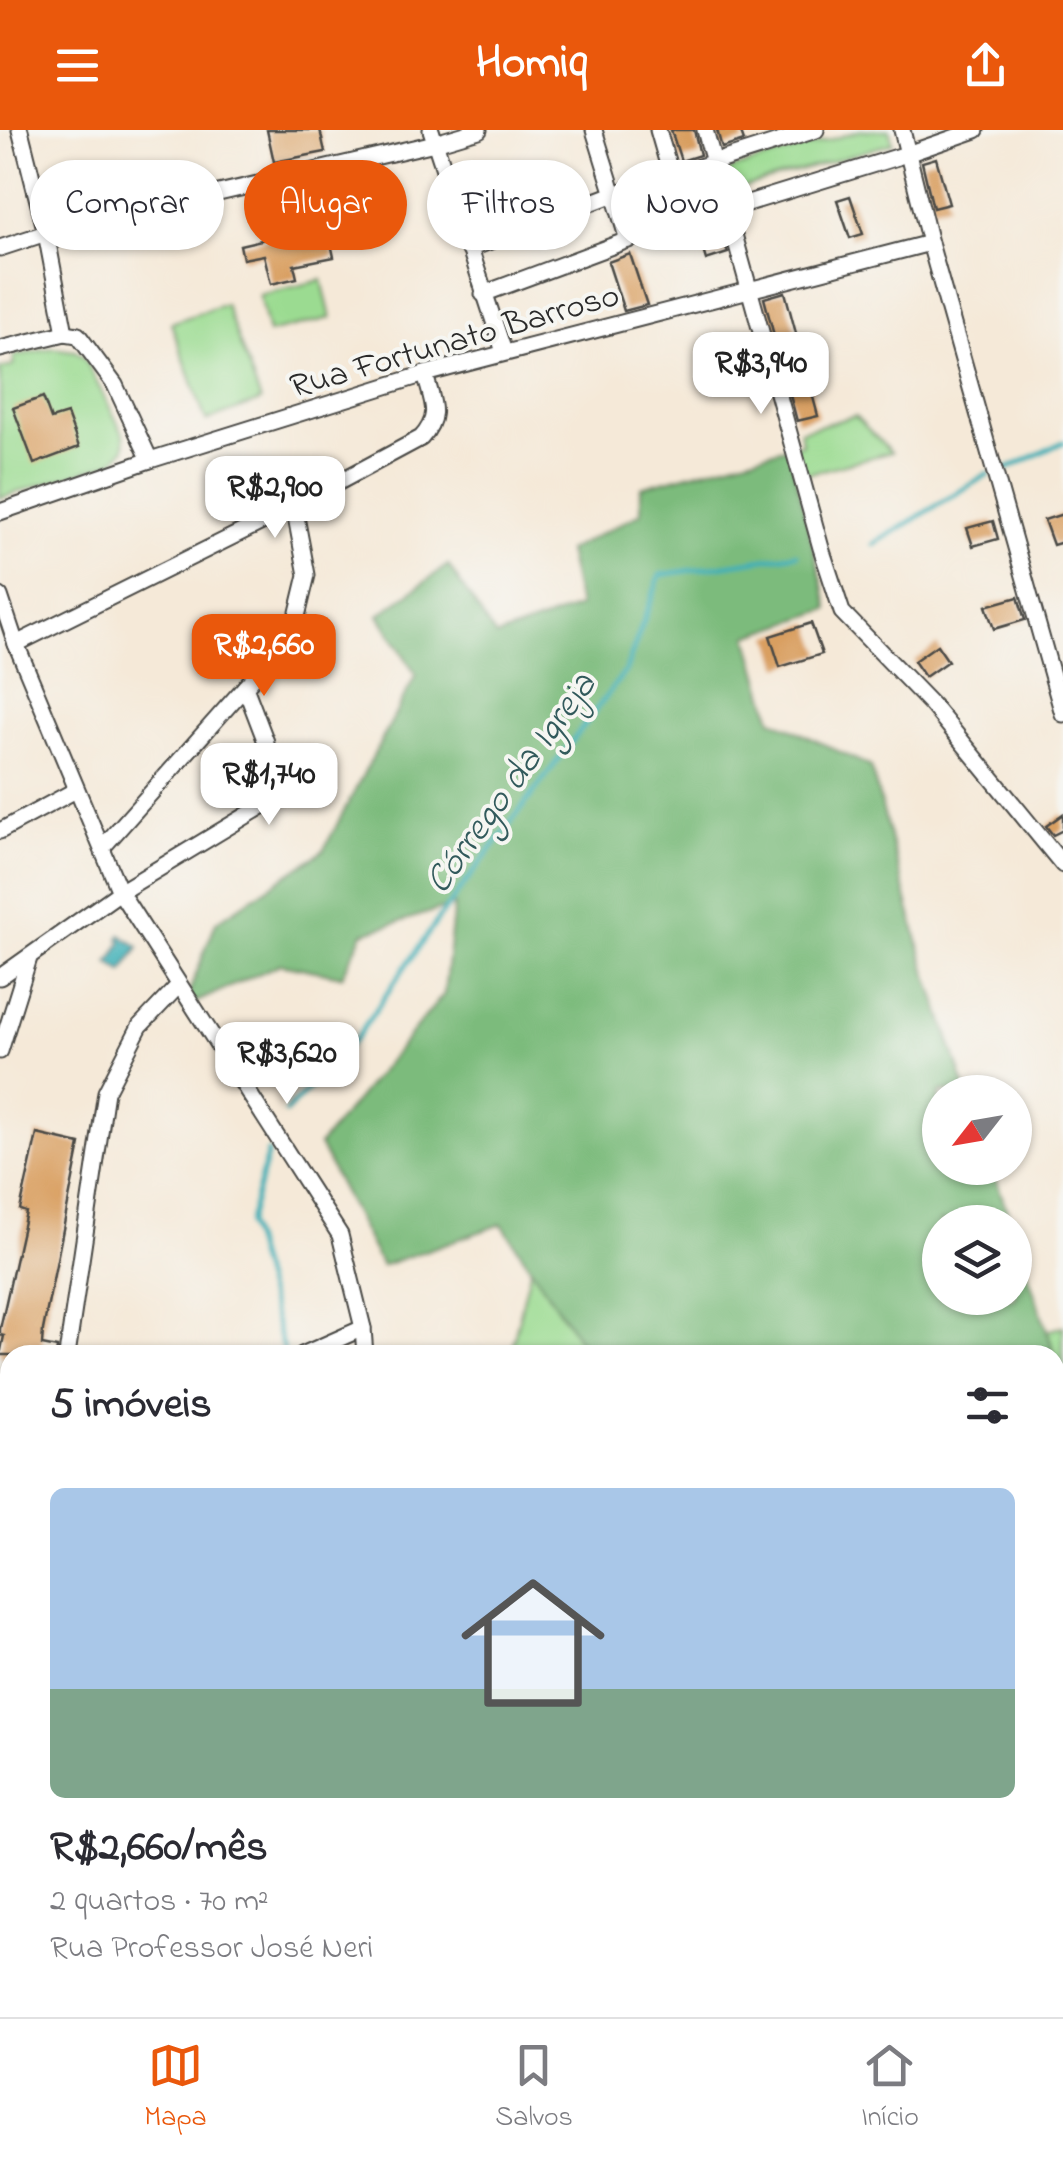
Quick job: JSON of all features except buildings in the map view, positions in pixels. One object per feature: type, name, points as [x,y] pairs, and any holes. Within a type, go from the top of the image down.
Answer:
[{"type":"street","points":[[20,130],[30,170]]},
{"type":"street","points":[[224,189],[433,137],[479,130]]},
{"type":"street","points":[[594,130],[611,184]]},
{"type":"street","points":[[658,130],[667,160]]},
{"type":"street","points":[[705,130],[713,160]]},
{"type":"street","points":[[750,130],[755,148]]},
{"type":"street","points":[[722,160],[755,148],[770,136],[816,130]]},
{"type":"street","points":[[902,130],[930,243],[1063,714]]},
{"type":"street","points":[[754,201],[976,130]]},
{"type":"street","points":[[0,248],[30,238]]},
{"type":"street","name":"Rua Fortunato Barroso","points":[[0,512],[150,460],[425,374],[930,243]]},
{"type":"street","points":[[483,294],[611,246]]},
{"type":"street","points":[[49,250],[65,334]]},
{"type":"street","points":[[469,250],[504,352]]},
{"type":"street","points":[[740,250],[842,612],[932,704],[1063,865]]},
{"type":"street","points":[[0,348],[65,334],[78,335],[115,385],[150,460]]},
{"type":"street","points":[[16,644],[294,506],[421,438],[433,425],[435,410],[425,374]]},
{"type":"street","points":[[102,848],[293,632],[307,575],[294,506]]},
{"type":"street","points":[[0,596],[16,644],[120,892],[340,1234],[364,1345]]},
{"type":"street","points":[[0,978],[120,892],[264,805],[266,742],[245,687]]},
{"type":"street","points":[[0,831],[76,790]]},
{"type":"street","points":[[0,1051],[29,958]]},
{"type":"street","points":[[68,1345],[106,1092],[140,1026],[178,986]]},
{"type":"street","points":[[325,1345],[363,1328]]},
{"type":"green space","points":[[862,130],[889,130],[893,143],[754,185],[754,162]]},
{"type":"green space","points":[[322,280],[331,318],[268,333],[259,295]]},
{"type":"green space","points":[[225,304],[261,401],[206,421],[171,323]]},
{"type":"green space","points":[[53,348],[75,351],[84,358],[124,435],[125,448],[113,462],[0,498],[0,369],[13,366],[14,356]]},
{"type":"green space","points":[[855,416],[891,452],[795,477],[788,447],[802,444],[800,431]]},
{"type":"green space","points":[[788,447],[829,609],[748,636],[772,719],[871,767],[926,970],[961,1075],[922,1075],[922,1185],[998,1185],[1005,1205],[922,1205],[922,1315],[1032,1315],[1032,1286],[1052,1345],[582,1345],[502,1224],[381,1266],[319,1145],[444,994],[454,905],[363,933],[342,976],[280,964],[183,1008],[216,922],[323,851],[416,675],[379,615],[448,565],[496,637],[579,607],[567,551],[641,513],[641,487]]},
{"type":"green space","points":[[531,1267],[582,1345],[512,1345]]},
{"type":"green space","points":[[1063,1326],[1063,1345],[1052,1345],[1047,1331]]},
{"type":"water","points":[[121,935],[139,947],[123,972],[109,963],[122,942]]},
{"type":"waterway","name":"Córrego da Igreja","points":[[1005,470],[1063,442]]},
{"type":"waterway","name":"Córrego da Igreja","points":[[874,544],[988,474]]},
{"type":"waterway","name":"Córrego da Igreja","points":[[286,1112],[357,1037],[439,918],[626,670],[660,575],[797,554]]},
{"type":"waterway","name":"Córrego da Igreja","points":[[268,1152],[248,1224],[282,1345]]}]
